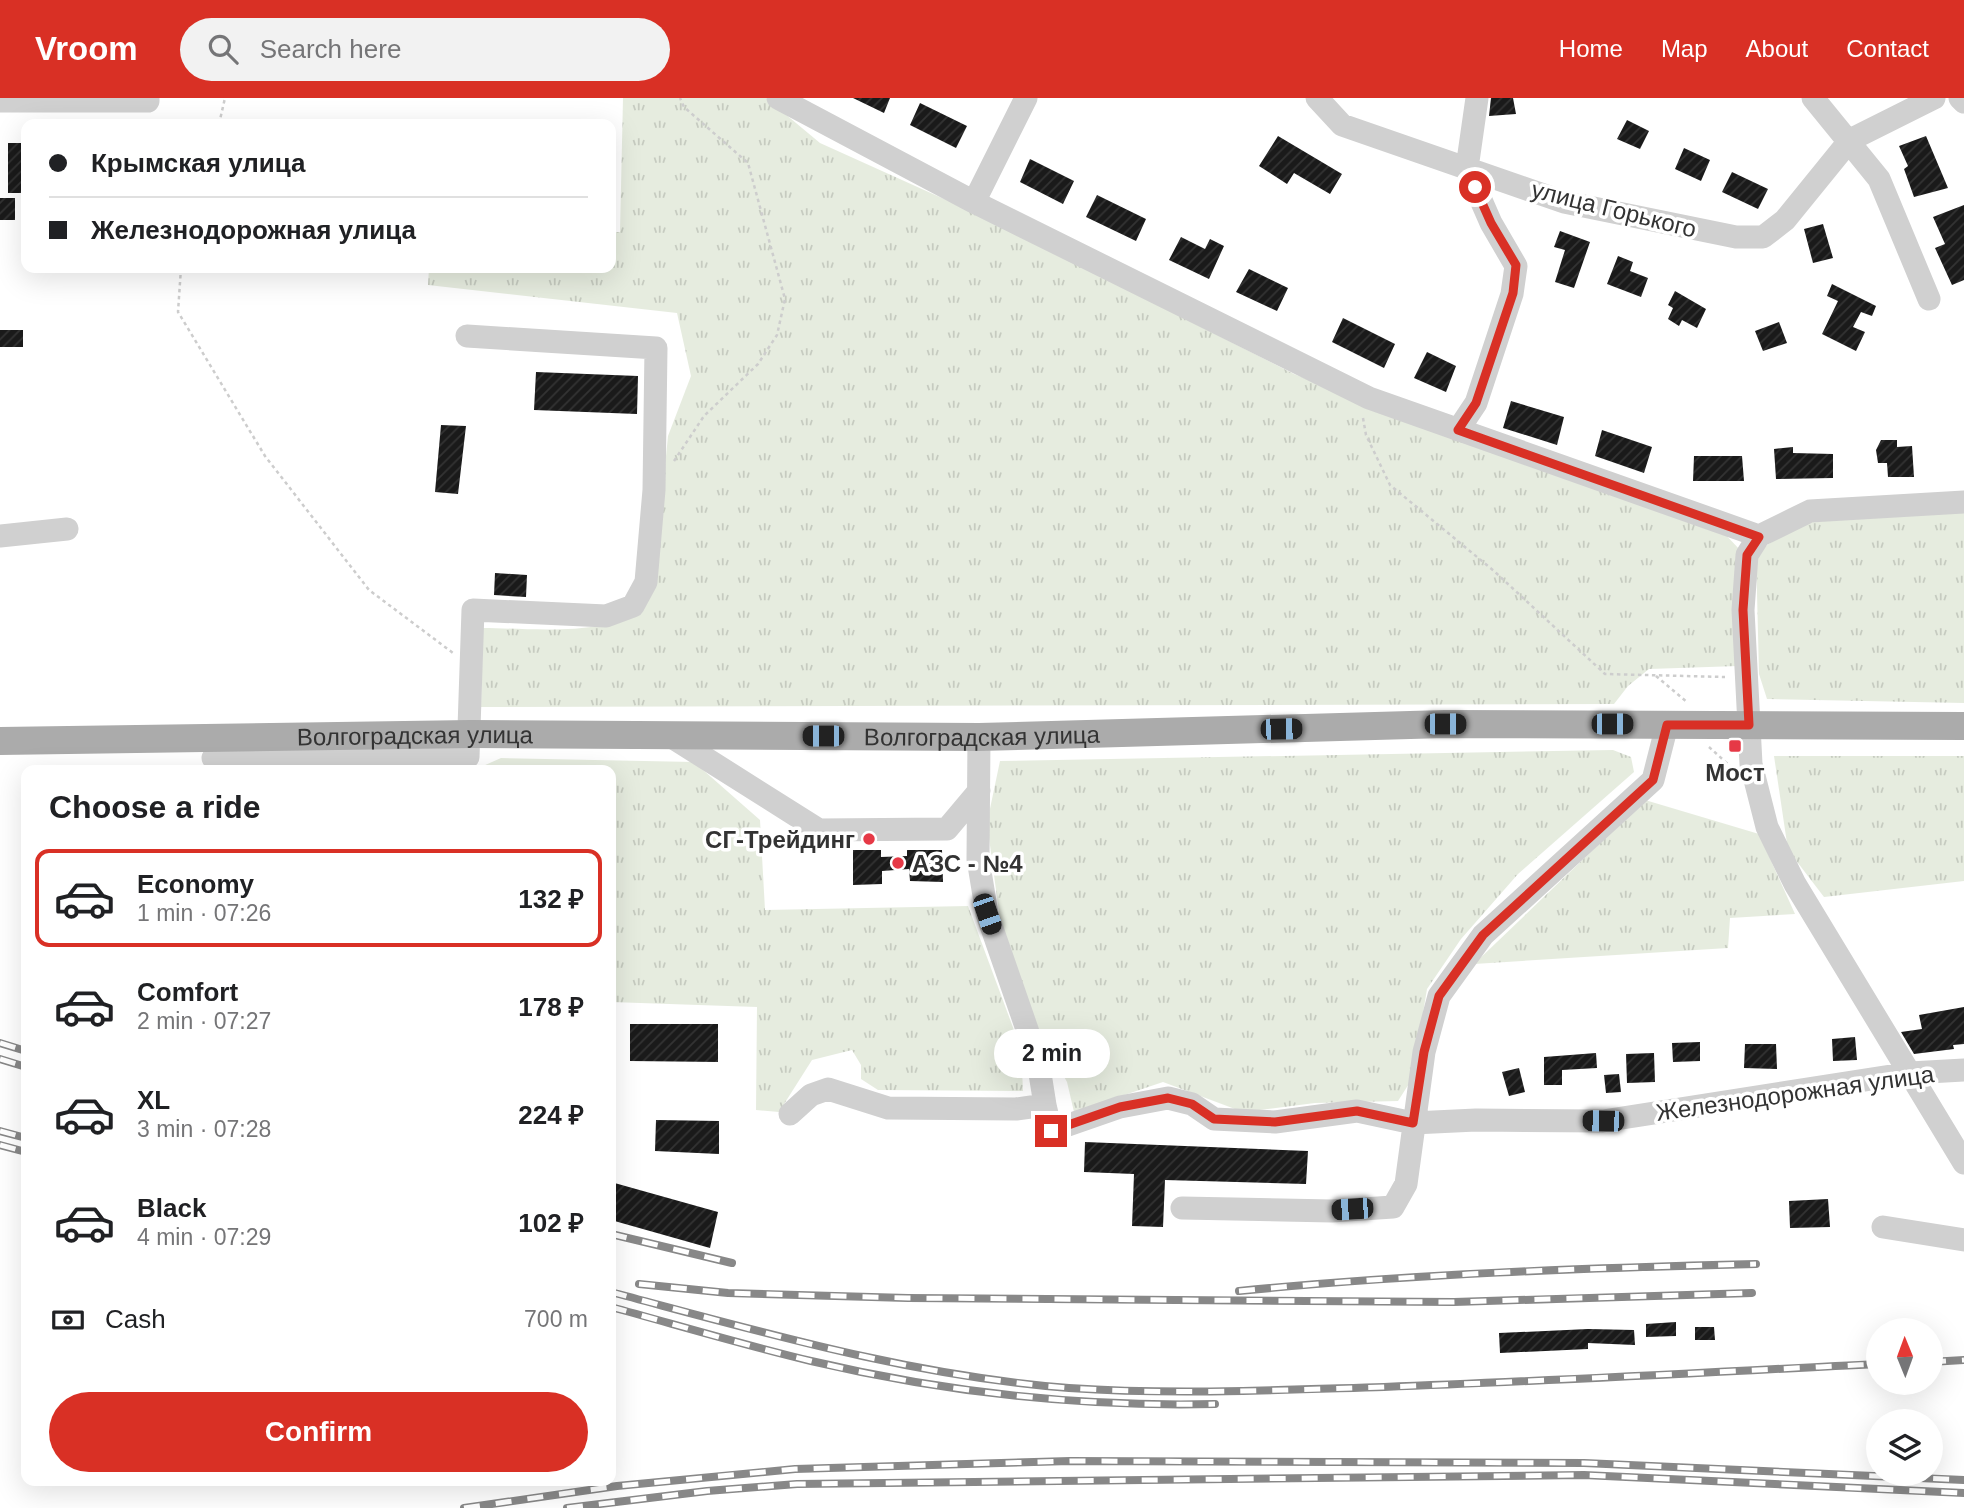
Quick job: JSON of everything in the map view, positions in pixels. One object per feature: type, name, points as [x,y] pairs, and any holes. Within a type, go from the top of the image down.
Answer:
[{"type":"main road","name":"Волгоградская улица","points":[[0,741],[214,755],[468,754],[667,734],[979,737],[1445,724],[1964,726]]},
{"type":"street","points":[[0,101],[148,101],[148,98]]},
{"type":"street","points":[[778,98],[974,202],[1360,394],[1759,537]]},
{"type":"street","points":[[974,202],[1026,98]]},
{"type":"street","name":"улица Горького","points":[[1317,98],[1342,125],[1564,202],[1735,237],[1763,237],[1785,220],[1850,140]]},
{"type":"street","points":[[1458,430],[1476,403],[1513,293],[1516,265],[1491,223],[1467,168],[1476,98]]},
{"type":"street","points":[[1813,98],[1850,140],[1879,179],[1929,299]]},
{"type":"street","points":[[1850,140],[1934,98]]},
{"type":"street","points":[[1960,98],[1964,102]]},
{"type":"street","points":[[214,755],[372,764],[468,754],[473,610],[607,616],[633,606],[646,582],[654,490],[656,348],[467,336]]},
{"type":"street","points":[[1964,502],[1810,511],[1759,537],[1747,555],[1743,610],[1751,764],[1767,827],[1795,884],[1964,1163]]},
{"type":"street","points":[[0,536],[66,529]]},
{"type":"street","points":[[1182,1208],[1332,1211],[1393,1207],[1406,1184],[1424,1052],[1439,996],[1483,935],[1653,780],[1667,725]]},
{"type":"street","points":[[667,734],[819,830],[947,829],[979,791]]},
{"type":"street","points":[[790,1114],[811,1095],[828,1089],[888,1108],[1016,1109],[1045,1105],[1038,1061],[987,914],[978,859],[979,737]]},
{"type":"street","name":"Железнодорожная улица","points":[[1045,1105],[1051,1131],[1120,1107],[1168,1098],[1192,1104],[1214,1119],[1275,1122],[1357,1111],[1413,1123],[1476,1120],[1603,1121],[1910,1073],[1964,1070]]},
{"type":"street","points":[[1883,1227],[1964,1240]]},
{"type":"path","points":[[220,119],[225,98]]},
{"type":"path","points":[[654,490],[704,416],[764,354],[777,335],[785,299],[748,163],[684,107],[680,98]]},
{"type":"path","points":[[181,273],[178,312],[265,456],[369,590],[472,668]]},
{"type":"path","points":[[1360,394],[1366,435],[1390,485],[1494,571],[1605,674],[1746,677]]},
{"type":"path","points":[[1656,675],[1689,704],[1708,704],[1706,745],[1758,789]]},
{"type":"green space","points":[[623,98],[766,98],[820,143],[995,222],[1294,374],[1411,421],[1723,532],[1741,551],[1738,666],[1649,669],[1628,686],[1614,704],[481,707],[483,628],[544,630],[589,627],[629,617],[647,603],[653,587],[668,436],[691,376],[677,313],[428,285],[429,273],[616,273],[616,232],[620,232]]},
{"type":"green space","points":[[1964,510],[1964,703],[1767,699],[1759,674],[1756,553],[1780,536],[1817,518]]},
{"type":"green space","points":[[1613,750],[1631,757],[1634,772],[1518,874],[1461,939],[1427,989],[1412,1079],[1398,1101],[1315,1103],[1243,1112],[1163,1082],[1074,1112],[1067,1082],[1042,1037],[1003,942],[987,823],[1000,761]]},
{"type":"green space","points":[[1774,756],[1964,756],[1964,881],[1824,897],[1788,850]]},
{"type":"green space","points":[[501,758],[694,762],[760,820],[765,910],[968,906],[1021,1049],[1023,1091],[878,1090],[861,1079],[861,1065],[852,1050],[812,1060],[779,1112],[756,1110],[757,1007],[616,1002],[616,765],[485,765]]},
{"type":"green space","points":[[1645,800],[1759,834],[1795,914],[1730,918],[1728,948],[1474,964]]},
{"type":"building","points":[[853,98],[890,98],[884,113]]},
{"type":"building","points":[[1491,98],[1513,98],[1516,114],[1489,116]]},
{"type":"building","points":[[920,103],[967,126],[956,148],[910,125]]},
{"type":"building","points":[[1627,120],[1649,131],[1640,149],[1617,139]]},
{"type":"building","points":[[1278,136],[1342,174],[1330,194],[1294,173],[1287,184],[1259,166]]},
{"type":"building","points":[[1926,136],[1948,188],[1914,197],[1904,169],[1908,166],[1899,146]]},
{"type":"building","points":[[8,143],[21,143],[21,193],[8,193]]},
{"type":"building","points":[[1684,148],[1710,160],[1701,181],[1675,169]]},
{"type":"building","points":[[1030,159],[1074,181],[1063,204],[1020,182]]},
{"type":"building","points":[[1732,172],[1768,189],[1758,209],[1722,192]]},
{"type":"building","points":[[1097,195],[1146,219],[1136,241],[1086,217]]},
{"type":"building","points":[[0,198],[15,198],[15,220],[0,220]]},
{"type":"building","points":[[1964,205],[1964,280],[1952,285],[1935,248],[1945,244],[1933,217]]},
{"type":"building","points":[[1823,224],[1833,258],[1813,263],[1804,229]]},
{"type":"building","points":[[1560,231],[1590,242],[1574,288],[1555,282],[1565,250],[1554,247]]},
{"type":"building","points":[[1181,237],[1205,249],[1210,239],[1224,246],[1209,279],[1169,260]]},
{"type":"building","points":[[1618,256],[1633,262],[1630,271],[1648,278],[1641,297],[1607,284]]},
{"type":"building","points":[[1249,269],[1288,288],[1277,311],[1236,292]]},
{"type":"building","points":[[1832,284],[1876,306],[1872,316],[1861,312],[1853,327],[1865,332],[1856,351],[1822,334],[1838,301],[1827,296]]},
{"type":"building","points":[[1675,291],[1706,309],[1697,328],[1682,320],[1679,326],[1668,319],[1673,308],[1668,305]]},
{"type":"building","points":[[1343,318],[1395,344],[1384,368],[1332,342]]},
{"type":"building","points":[[1779,322],[1787,343],[1763,351],[1755,331]]},
{"type":"building","points":[[0,330],[23,330],[23,347],[0,347]]},
{"type":"building","points":[[1427,352],[1456,366],[1446,392],[1414,378]]},
{"type":"building","points":[[536,372],[638,376],[637,414],[534,410]]},
{"type":"building","points":[[1511,401],[1564,417],[1557,445],[1503,428]]},
{"type":"building","points":[[441,425],[466,426],[458,494],[435,492]]},
{"type":"building","points":[[1602,430],[1652,447],[1644,473],[1595,456]]},
{"type":"building","points":[[1881,440],[1897,440],[1897,447],[1912,446],[1914,477],[1888,477],[1887,463],[1878,463],[1876,450]]},
{"type":"building","points":[[1793,447],[1793,453],[1833,454],[1833,478],[1776,479],[1774,449]]},
{"type":"building","points":[[1694,456],[1742,456],[1744,481],[1693,481]]},
{"type":"building","points":[[495,573],[527,575],[526,597],[494,595]]},
{"type":"building","name":"АЗС - №4","points":[[853,850],[881,850],[881,857],[907,856],[907,850],[942,850],[943,882],[910,881],[909,869],[882,871],[882,884],[853,885]]},
{"type":"building","points":[[1964,1007],[1964,1044],[1953,1045],[1954,1049],[1914,1054],[1901,1032],[1922,1029],[1919,1015]]},
{"type":"building","points":[[630,1024],[718,1024],[718,1062],[630,1061]]},
{"type":"building","points":[[1855,1037],[1857,1060],[1833,1061],[1832,1039]]},
{"type":"building","points":[[1700,1042],[1700,1061],[1673,1062],[1672,1043]]},
{"type":"building","points":[[1745,1044],[1776,1044],[1777,1069],[1744,1068]]},
{"type":"building","points":[[1596,1053],[1597,1068],[1562,1070],[1562,1085],[1544,1085],[1544,1057]]},
{"type":"building","points":[[1654,1053],[1655,1082],[1627,1083],[1626,1054]]},
{"type":"building","points":[[1519,1068],[1525,1092],[1509,1096],[1502,1072]]},
{"type":"building","points":[[1619,1074],[1621,1092],[1606,1093],[1604,1075]]},
{"type":"building","points":[[656,1120],[719,1121],[719,1154],[655,1151]]},
{"type":"building","points":[[1085,1142],[1308,1151],[1306,1184],[1165,1180],[1163,1227],[1132,1226],[1134,1174],[1084,1172]]},
{"type":"building","points":[[616,1183],[718,1212],[710,1248],[616,1221]]},
{"type":"building","points":[[1828,1199],[1830,1227],[1790,1228],[1789,1201]]},
{"type":"building","points":[[1676,1322],[1676,1336],[1646,1337],[1646,1324]]},
{"type":"building","points":[[1695,1327],[1714,1327],[1715,1340],[1695,1340]]},
{"type":"building","points":[[1634,1330],[1635,1345],[1588,1343],[1588,1349],[1500,1353],[1499,1333]]},
{"type":"railway","points":[[0,1043],[21,1049]]},
{"type":"railway","points":[[0,1059],[21,1065]]},
{"type":"railway","points":[[0,1131],[21,1137]]},
{"type":"railway","points":[[0,1145],[21,1151]]},
{"type":"railway","points":[[616,1235],[732,1263]]},
{"type":"railway","points":[[1239,1291],[1497,1273],[1756,1264]]},
{"type":"railway","points":[[639,1284],[728,1293],[908,1298],[1454,1302],[1752,1293]]},
{"type":"railway","points":[[616,1293],[781,1337],[895,1363],[952,1374],[1069,1388],[1187,1392],[1305,1389],[1866,1365]]},
{"type":"railway","points":[[616,1308],[786,1355],[861,1372],[961,1389],[1113,1403],[1215,1404]]},
{"type":"railway","points":[[1943,1361],[1964,1360]]},
{"type":"railway","points":[[464,1508],[617,1486],[795,1469],[1070,1461],[1584,1463],[1964,1480]]},
{"type":"railway","points":[[567,1508],[707,1491],[797,1484],[1584,1475],[1964,1493]]},
{"type":"place","name":"Мост","points":[[1735,746]]},
{"type":"place","name":"СГ-Трейдинг","points":[[869,839]]},
{"type":"place","name":"АЗС - №4","points":[[898,863]]},
{"type":"route","points":[[1051,1131],[1120,1107],[1168,1098],[1192,1104],[1214,1119],[1275,1122],[1357,1111],[1413,1123],[1424,1052],[1439,996],[1483,935],[1653,780],[1667,725],[1749,725],[1743,610],[1747,555],[1759,537],[1458,430],[1476,403],[1513,293],[1516,265],[1491,223],[1475,187]]}]
